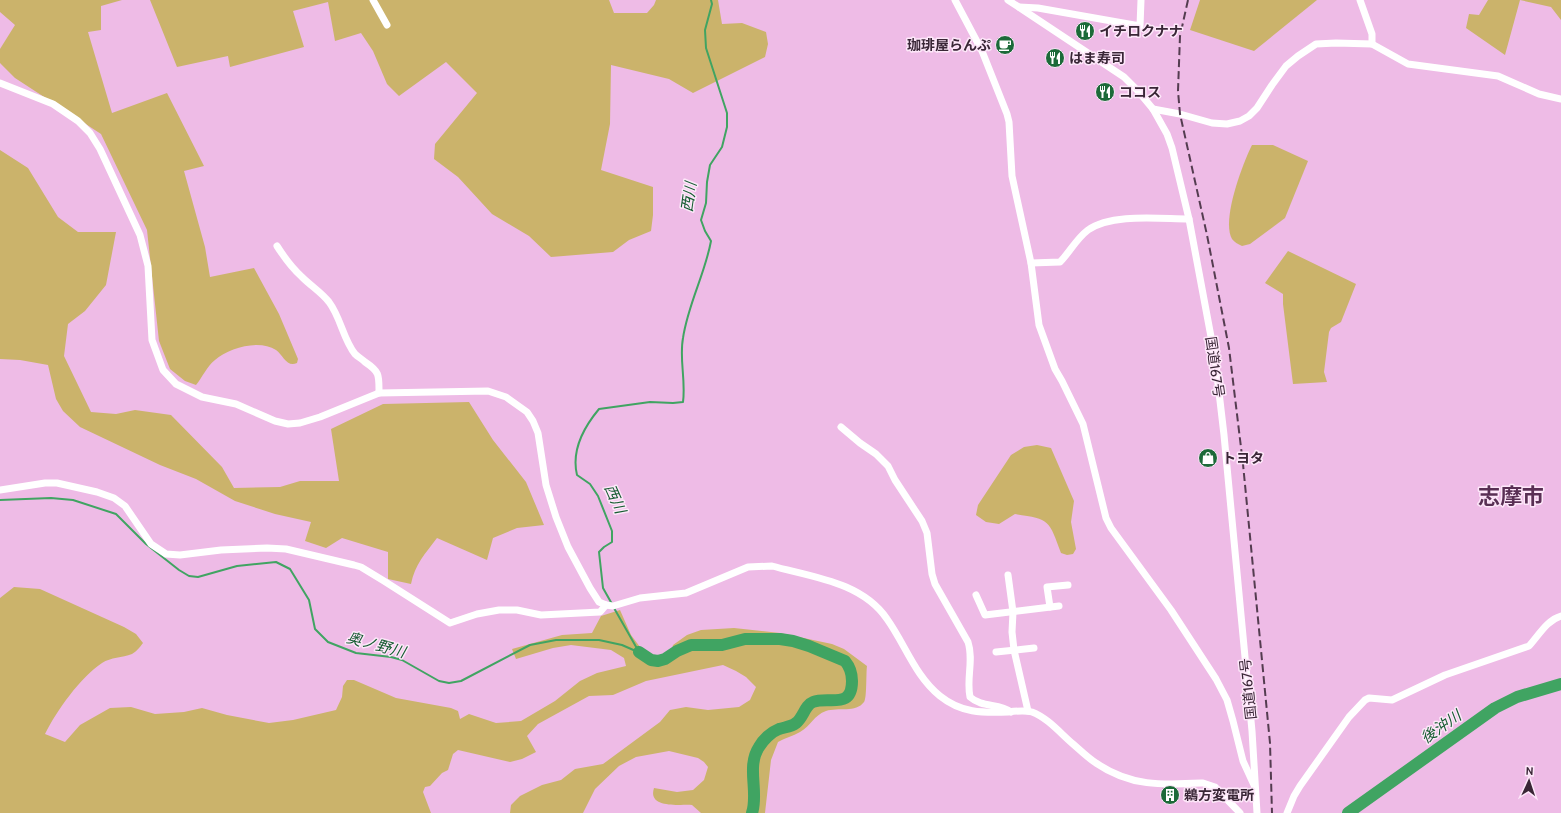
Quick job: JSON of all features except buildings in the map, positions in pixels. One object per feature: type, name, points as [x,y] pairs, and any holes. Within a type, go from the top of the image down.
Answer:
[{"type":"street","points":[[373,0],[387,25]]},
{"type":"street","points":[[955,0],[982,51],[1007,114],[1009,122],[1012,176],[1031,263],[1039,325],[1055,370],[1083,424],[1106,518],[1111,528],[1171,610],[1216,679],[1226,700],[1233,721],[1243,761],[1256,789]]},
{"type":"street","name":"国道167号","points":[[1008,0],[1124,77],[1153,109],[1167,134],[1172,148],[1189,219],[1215,358],[1252,731],[1257,813]]},
{"type":"street","points":[[1019,7],[1038,8],[1140,26],[1141,0]]},
{"type":"street","points":[[1360,0],[1372,34],[1372,44]]},
{"type":"street","points":[[1153,109],[1180,114],[1212,123],[1227,124],[1240,121],[1249,116],[1256,108],[1286,66],[1312,46],[1318,44],[1372,44],[1408,64],[1498,76],[1539,94],[1561,99]]},
{"type":"street","points":[[0,82],[53,104],[78,121],[90,133],[100,149],[140,235],[148,266],[152,340],[163,370],[176,384],[202,396],[236,404],[275,421],[288,424],[300,423],[320,417],[379,392],[488,391],[506,397],[527,412],[533,421],[538,433],[546,485],[556,517],[568,547],[599,602],[612,606],[640,598],[686,593],[748,567],[772,566],[839,584],[867,598],[877,606],[887,619],[928,686],[947,701],[962,708],[984,713],[1028,711],[1044,719],[1094,762],[1110,772],[1130,779],[1157,785],[1210,784],[1215,787],[1240,813]]},
{"type":"street","points":[[1031,263],[1060,262],[1076,240],[1088,230],[1102,222],[1122,219],[1189,219]]},
{"type":"street","points":[[277,246],[289,264],[302,277],[320,291],[330,303],[356,356],[375,368],[379,377],[379,392]]},
{"type":"street","points":[[841,427],[860,444],[876,454],[888,466],[895,480],[922,521],[927,533],[932,574],[935,584],[968,642],[971,651],[970,697],[978,703],[1005,707],[1012,712]]},
{"type":"street","points":[[0,490],[45,483],[97,492],[121,502],[151,544],[166,554],[180,555],[221,550],[267,548],[286,549],[354,565],[378,578],[450,623],[477,614],[499,610],[517,610],[541,615],[600,612],[606,605]]},
{"type":"street","points":[[1008,575],[1014,650],[1028,711]]},
{"type":"street","points":[[1050,607],[1046,586],[1068,584]]},
{"type":"street","points":[[976,595],[986,615],[1059,606]]},
{"type":"street","points":[[1287,813],[1300,786],[1349,717],[1365,700],[1369,698],[1392,700],[1451,672],[1529,646],[1551,620],[1561,616]]},
{"type":"street","points":[[996,652],[1034,648]]},
{"type":"shaded area","points":[[0,0],[122,0],[101,6],[101,30],[88,32],[112,113],[167,93],[204,166],[184,171],[205,247],[210,277],[254,268],[279,314],[298,359],[297,363],[290,364],[276,350],[269,347],[253,345],[244,346],[228,352],[215,360],[196,385],[185,381],[170,369],[159,341],[147,230],[101,134],[15,78],[0,63],[0,49],[15,25],[0,12]]},
{"type":"shaded area","points":[[150,0],[609,0],[614,13],[647,13],[654,5],[656,0],[718,0],[722,24],[742,23],[766,32],[768,44],[765,57],[693,93],[669,79],[611,65],[610,124],[601,170],[653,187],[653,215],[651,231],[629,240],[613,252],[551,257],[529,236],[492,214],[458,177],[434,159],[435,144],[477,93],[446,62],[399,96],[387,84],[373,51],[361,33],[335,41],[328,2],[293,11],[304,47],[230,67],[228,56],[177,67]]},
{"type":"shaded area","points":[[1200,0],[1317,0],[1254,51],[1190,30]]},
{"type":"shaded area","points":[[1488,0],[1520,0],[1505,55],[1466,28],[1469,14],[1479,15]]},
{"type":"shaded area","points":[[1520,0],[1561,0],[1561,20],[1551,7]]},
{"type":"shaded area","points":[[1252,145],[1273,145],[1308,161],[1285,218],[1250,244],[1242,246],[1232,239],[1229,230],[1229,219],[1234,192]]},
{"type":"shaded area","points":[[0,150],[28,168],[58,217],[78,232],[116,232],[106,285],[85,311],[68,324],[64,356],[91,412],[116,414],[135,410],[171,415],[222,467],[234,488],[280,487],[300,481],[339,481],[331,429],[383,404],[469,402],[493,440],[526,482],[544,525],[517,528],[493,538],[487,560],[437,538],[418,565],[411,584],[388,579],[388,552],[342,538],[326,548],[305,541],[311,522],[275,514],[235,501],[196,479],[160,465],[80,427],[63,411],[56,399],[48,365],[20,360],[0,359]]},
{"type":"shaded area","points":[[1288,251],[1356,284],[1341,322],[1331,328],[1329,332],[1324,372],[1327,382],[1293,384],[1283,294],[1265,283]]},
{"type":"shaded area","points":[[1037,445],[1051,448],[1074,501],[1071,522],[1076,549],[1073,554],[1067,555],[1061,553],[1050,527],[1042,520],[1015,514],[999,524],[986,522],[976,515],[978,505],[1011,455],[1024,447]]},
{"type":"shaded area","points":[[14,587],[40,589],[124,627],[136,634],[143,643],[132,654],[102,663],[77,686],[56,715],[45,734],[65,742],[80,725],[110,708],[131,707],[155,714],[184,712],[202,708],[227,715],[269,723],[293,720],[336,710],[342,697],[343,686],[347,680],[354,680],[396,698],[451,708],[458,711],[460,719],[469,714],[496,723],[521,721],[555,701],[580,681],[597,673],[626,666],[624,658],[611,650],[571,645],[553,648],[516,659],[512,649],[562,635],[592,633],[601,616],[620,610],[631,635],[646,655],[654,655],[660,659],[671,653],[673,645],[687,635],[701,630],[734,628],[780,633],[832,644],[844,649],[867,666],[866,696],[861,705],[852,709],[826,711],[815,718],[804,730],[778,742],[771,760],[765,813],[701,813],[692,805],[666,804],[655,799],[653,795],[654,788],[677,792],[693,790],[704,780],[708,767],[698,758],[669,751],[636,757],[619,766],[595,789],[583,813],[510,813],[511,805],[520,796],[542,785],[561,780],[575,769],[603,764],[660,722],[670,710],[686,707],[708,710],[739,707],[750,700],[756,687],[746,677],[723,665],[646,681],[613,695],[589,696],[538,724],[527,736],[536,752],[522,759],[510,762],[458,750],[453,754],[448,770],[442,773],[430,786],[425,787],[423,792],[431,813],[0,813],[0,598]]},
{"type":"waterway","name":"西川","points":[[612,604],[603,588],[599,552],[612,542],[612,531],[598,496],[590,484],[577,475],[577,448],[588,423],[599,409],[650,402],[683,402],[684,386],[682,346],[685,325],[705,265],[711,241],[701,220],[706,203],[707,182],[710,165],[722,147],[727,127],[727,113],[706,48],[705,30],[712,4],[711,0]]},
{"type":"waterway","name":"奥ノ野川","points":[[0,500],[51,498],[73,500],[116,514],[146,544],[189,576],[198,577],[237,566],[276,562],[290,569],[309,600],[315,629],[328,642],[356,653],[391,657],[402,660],[439,681],[449,683],[461,681],[530,645],[556,640],[599,640],[622,645],[638,652]]},
{"type":"waterway","name":"西川","points":[[614,608],[639,652]]},
{"type":"waterway","name":"西川","points":[[639,652],[651,660],[658,661],[665,659],[677,651],[691,645],[722,645],[745,639],[780,639],[809,646],[847,663],[852,678],[851,690],[848,696],[844,699],[813,702],[808,706],[796,723],[773,732],[761,744],[755,755],[753,763],[754,805],[752,813]]},
{"type":"waterway","name":"後沖川","points":[[1348,813],[1495,708],[1517,697],[1561,684]]},
{"type":"railway","points":[[1188,0],[1180,36],[1178,91],[1180,114],[1207,235],[1229,348],[1243,464],[1270,743],[1272,813]]},
{"type":"place","name":"イチロクナナ","points":[[1085,31]]},
{"type":"place","name":"珈琲屋らんぷ","points":[[1005,45]]},
{"type":"place","name":"はま寿司","points":[[1055,58]]},
{"type":"place","name":"ココス","points":[[1105,92]]},
{"type":"place","name":"トヨタ","points":[[1208,458]]},
{"type":"place","name":"鵜方変電所","points":[[1170,795]]},
{"type":"district","name":"志摩市","points":[[1511,496]]}]
